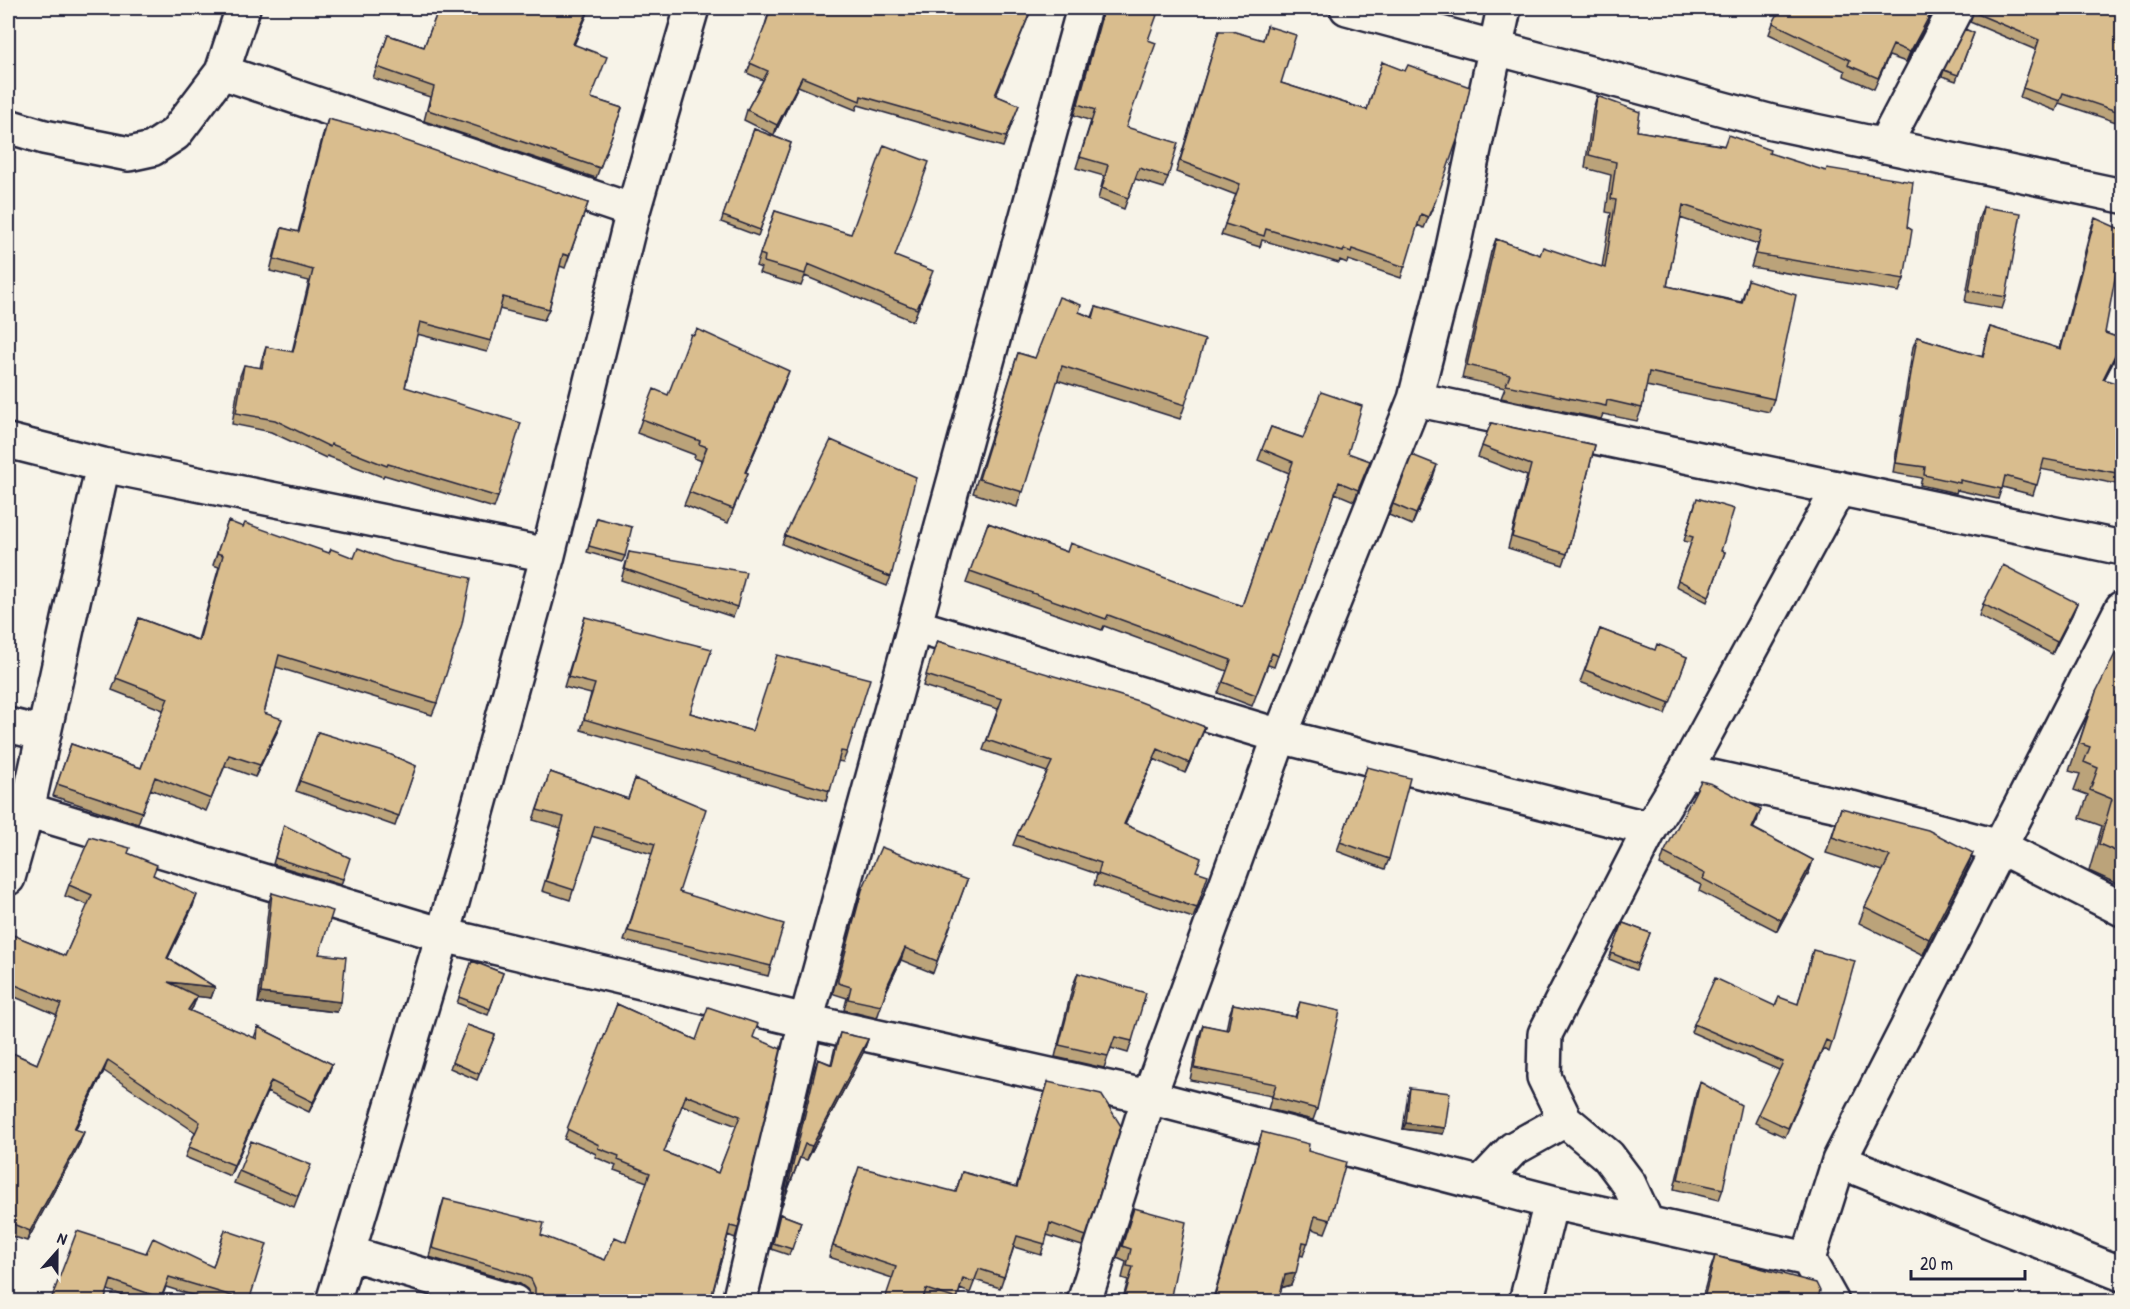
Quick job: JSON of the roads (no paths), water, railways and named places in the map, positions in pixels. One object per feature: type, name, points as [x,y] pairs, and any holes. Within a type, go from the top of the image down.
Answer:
[{"type":"street","points":[[8,126],[44,137],[129,154],[153,149],[175,134],[222,72],[243,8]]},
{"type":"street","points":[[333,1302],[350,1253],[443,935],[548,555],[633,211],[692,8]]},
{"type":"street","points":[[739,1302],[806,1021],[1084,8]]},
{"type":"street","points":[[1347,8],[1772,122],[2122,196]]},
{"type":"street","points":[[1084,1302],[1149,1097],[1280,736],[1415,399],[1451,257],[1504,8]]},
{"type":"street","points":[[1884,146],[1956,8]]},
{"type":"street","points":[[222,72],[633,211]]},
{"type":"street","points":[[1415,399],[2122,548]]},
{"type":"street","points":[[8,441],[103,465],[548,555]]},
{"type":"street","points":[[8,878],[27,810],[103,465]]},
{"type":"street","points":[[1647,1223],[1629,1184],[1608,1156],[1565,1120],[1544,1077],[1545,1034],[1650,829],[1685,771],[1839,488]]},
{"type":"street","points":[[1832,1302],[1808,1259],[1839,1161],[2122,608]]},
{"type":"street","points":[[915,626],[1280,736],[1650,829]]},
{"type":"street","points":[[8,725],[44,734]]},
{"type":"street","points":[[1685,771],[1851,808],[2000,847],[2122,909]]},
{"type":"street","points":[[27,810],[443,935],[806,1021],[1149,1097],[1551,1202],[1808,1259]]},
{"type":"street","points":[[1481,1183],[1513,1149],[1565,1120]]},
{"type":"street","points":[[1839,1161],[2122,1274]]},
{"type":"street","points":[[1526,1302],[1551,1202]]},
{"type":"street","points":[[350,1253],[514,1302]]}]
